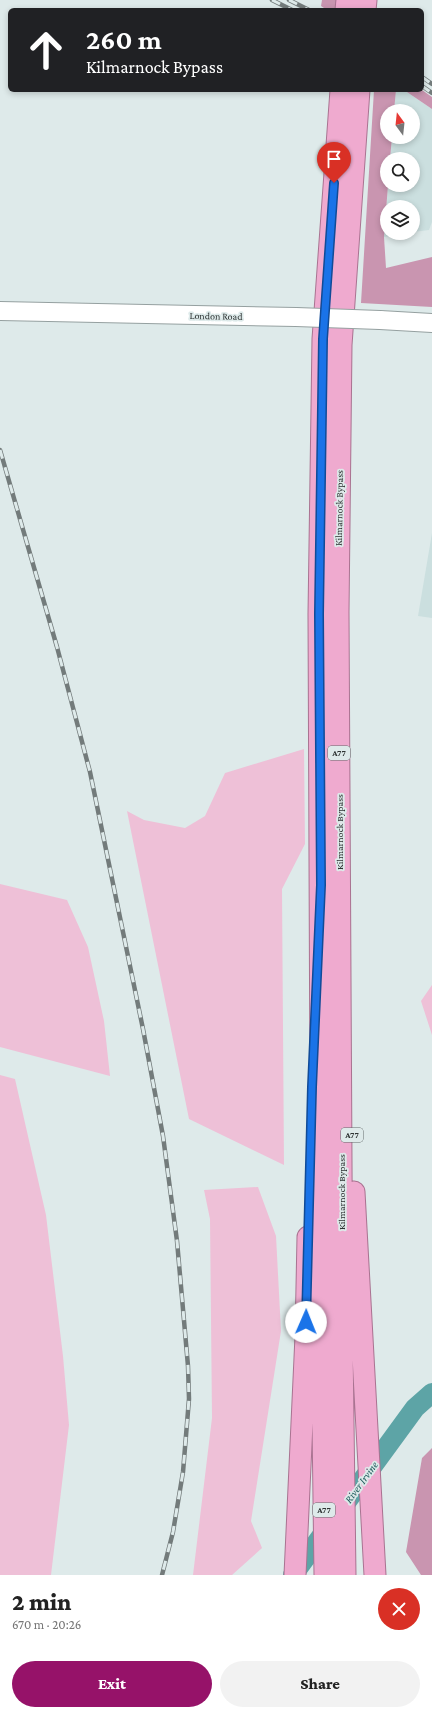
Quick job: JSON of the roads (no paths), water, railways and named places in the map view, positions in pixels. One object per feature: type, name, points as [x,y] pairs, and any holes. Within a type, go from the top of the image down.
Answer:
[{"type":"highway","name":"Kilmarnock Bypass","points":[[341,92],[323,347],[319,614],[330,884],[345,1575]]},
{"type":"highway","name":"Kilmarnock Bypass","points":[[325,1575],[323,1445],[330,884],[338,612],[341,345],[359,92]]},
{"type":"highway","name":"A77","points":[[295,1575],[306,1336],[312,1087],[330,884]]},
{"type":"highway","name":"A77","points":[[330,884],[364,1386],[374,1575]]},
{"type":"main road","name":"London Road","points":[[0,311],[296,317],[432,323]]},
{"type":"waterway","name":"River Irvine","points":[[293,1575],[415,1408],[432,1393]]},
{"type":"railway","points":[[272,0],[288,8]]},
{"type":"railway","points":[[289,0],[305,8]]},
{"type":"railway","points":[[424,78],[432,84]]},
{"type":"railway","points":[[424,87],[432,93]]},
{"type":"railway","points":[[0,450],[57,647],[90,772],[143,1029],[163,1136],[177,1241],[188,1366],[189,1399],[183,1472],[173,1532],[162,1575]]}]
